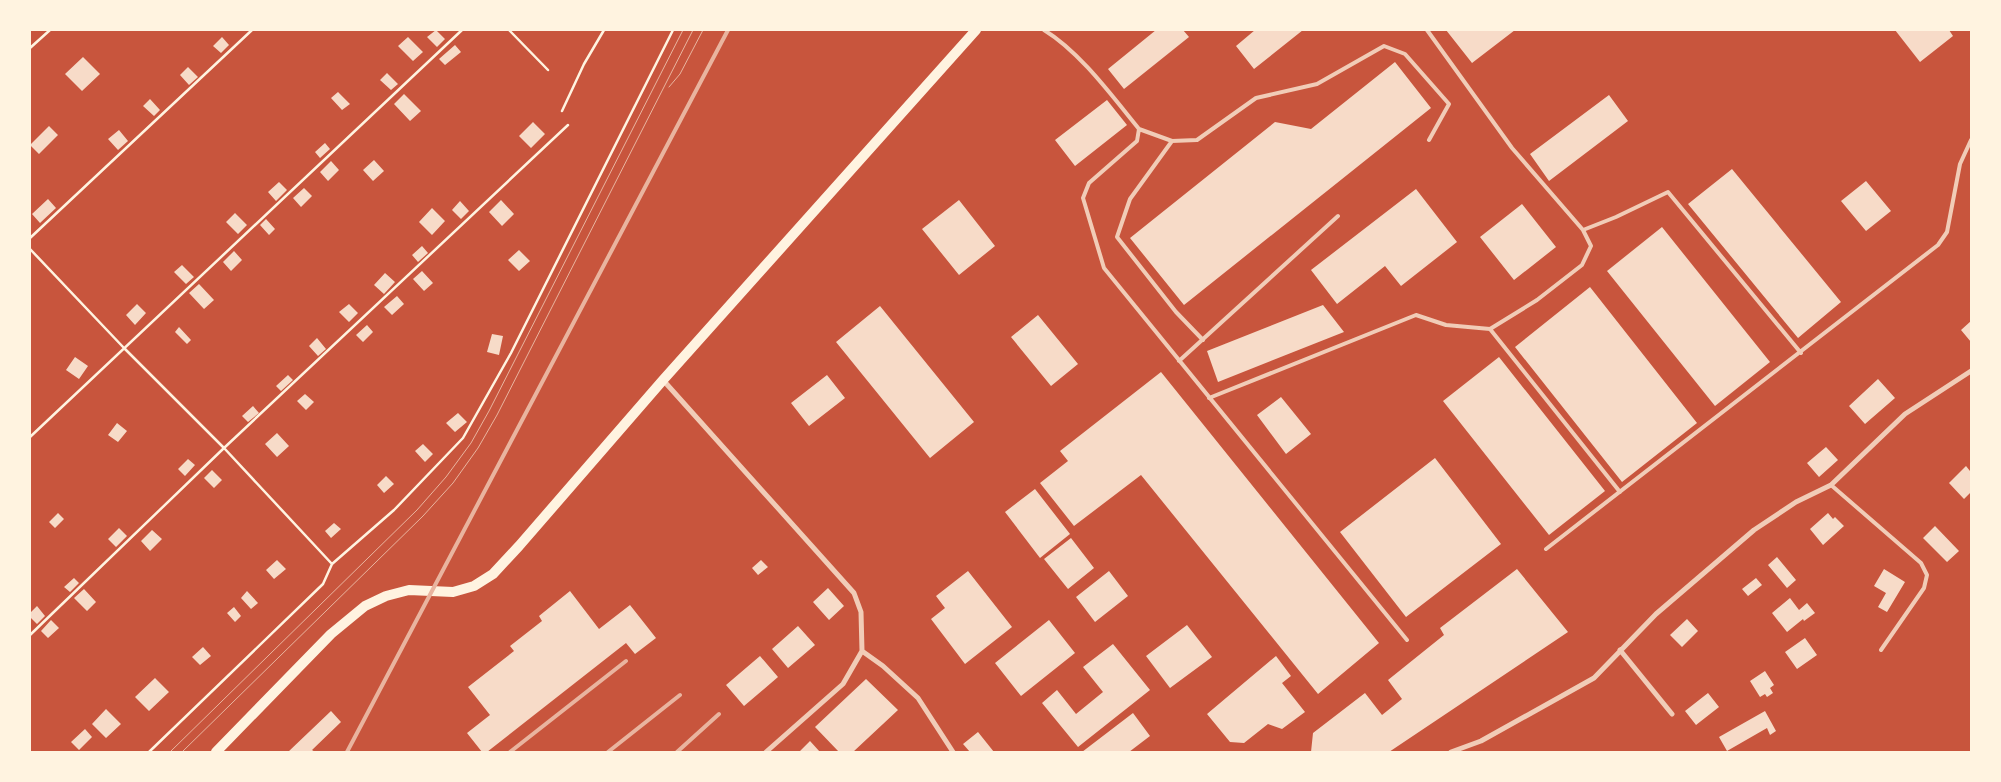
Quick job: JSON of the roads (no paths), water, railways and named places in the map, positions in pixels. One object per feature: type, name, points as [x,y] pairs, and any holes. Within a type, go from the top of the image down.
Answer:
[{"type":"main road","points":[[216,752],[331,634],[365,606],[386,596],[409,590],[453,592],[474,586],[492,574],[520,546],[663,380],[976,30]]},
{"type":"street","points":[[1451,752],[1481,741],[1594,678],[1656,614],[1754,530],[1796,502],[1831,485],[1905,414],[1971,371]]},
{"type":"street","points":[[663,380],[854,594],[861,612],[862,651],[843,684],[766,752]]},
{"type":"street","points":[[1620,650],[1672,714]]},
{"type":"street","points":[[862,651],[883,666],[918,698],[953,752]]},
{"type":"lane","points":[[1044,30],[1056,37],[1096,78],[1139,129],[1172,141],[1197,140],[1256,98],[1317,84],[1384,46],[1405,54],[1449,104],[1429,140]]},
{"type":"lane","points":[[1209,398],[1416,315],[1446,325],[1490,329],[1537,300],[1582,265],[1591,246],[1583,230],[1512,148],[1427,30]]},
{"type":"lane","points":[[1139,129],[1136,141],[1089,183],[1083,198],[1104,268],[1406,640]]},
{"type":"lane","points":[[1546,550],[1938,245],[1947,232],[1960,164],[1971,140]]},
{"type":"lane","points":[[1172,141],[1130,199],[1117,237],[1176,312],[1203,340]]},
{"type":"lane","points":[[1583,230],[1616,217],[1668,192],[1801,353]]},
{"type":"lane","points":[[1179,361],[1338,216]]},
{"type":"lane","points":[[1490,329],[1620,492]]},
{"type":"lane","points":[[1831,485],[1921,563],[1927,574],[1924,588],[1881,650]]},
{"type":"tram line","points":[[170,752],[417,510],[446,477],[471,443],[683,30]]},
{"type":"tram line","points":[[182,752],[423,516],[453,483],[478,448],[497,415],[693,30]]},
{"type":"tram line","points":[[669,87],[680,74],[703,30]]},
{"type":"railway","points":[[347,752],[728,30]]},
{"type":"railway","points":[[510,752],[626,661]]},
{"type":"railway","points":[[608,752],[680,695]]},
{"type":"railway","points":[[677,752],[719,714]]}]
